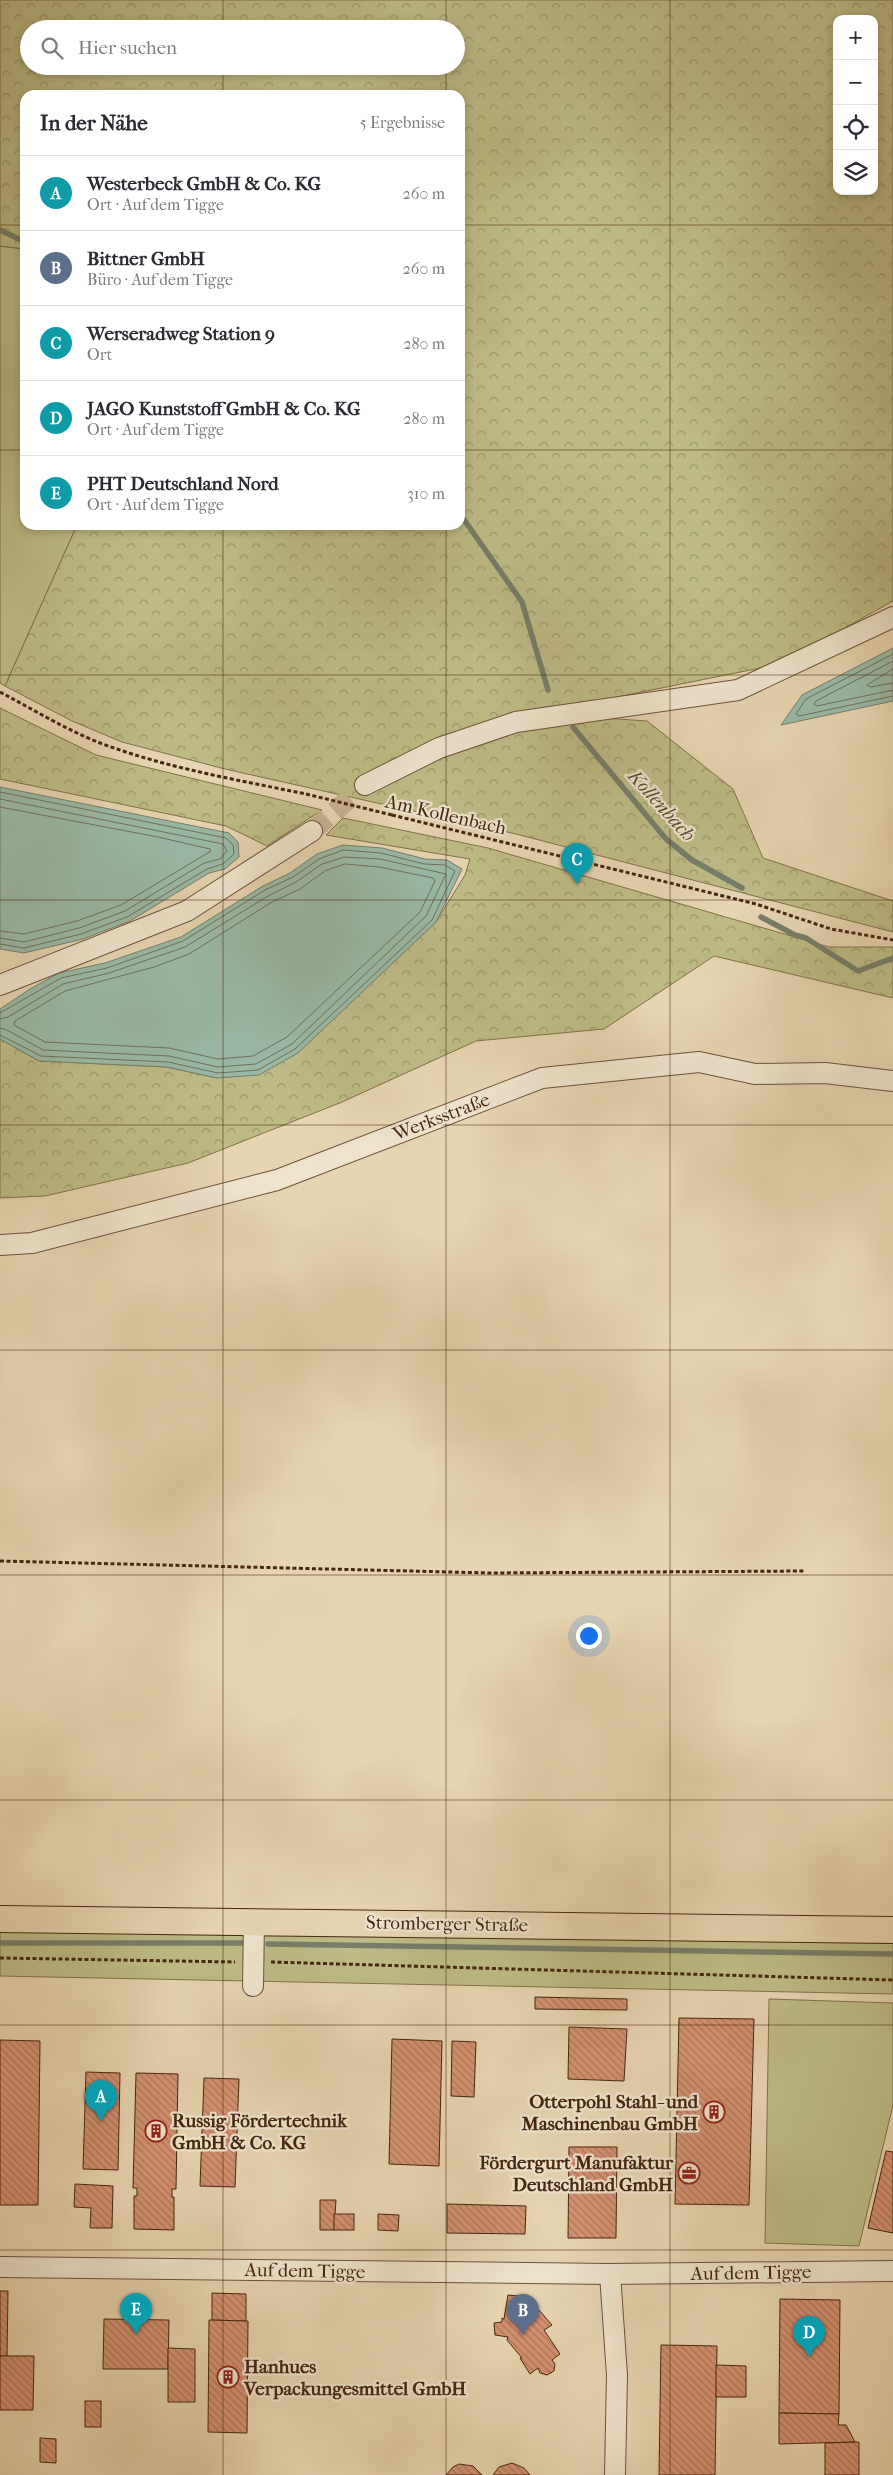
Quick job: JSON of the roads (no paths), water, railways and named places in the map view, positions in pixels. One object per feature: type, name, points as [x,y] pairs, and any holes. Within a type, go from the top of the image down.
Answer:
[{"type":"main road","name":"Stromberger Straße","points":[[0,1919],[893,1930]]},
{"type":"street","points":[[365,784],[439,748],[516,722],[738,690],[893,617]]},
{"type":"street","points":[[0,985],[187,911],[312,831]]},
{"type":"street","name":"Werksstraße","points":[[0,1245],[32,1243],[276,1180],[542,1078],[699,1062],[754,1074],[825,1073],[893,1081]]},
{"type":"street","points":[[253,1986],[254,1921]]},
{"type":"street","name":"Auf dem Tigge","points":[[0,2267],[610,2274],[893,2270]]},
{"type":"street","points":[[610,2274],[617,2375],[615,2475]]},
{"type":"water","points":[[893,648],[893,701],[781,725],[802,695]]},
{"type":"water","points":[[0,787],[229,833],[238,842],[239,857],[225,869],[209,873],[130,921],[83,939],[24,953],[0,949]]},
{"type":"water","points":[[343,845],[382,848],[425,859],[447,860],[462,869],[436,922],[298,1053],[259,1075],[217,1078],[167,1067],[39,1061],[0,1039],[0,1009],[30,989],[59,973],[105,963],[181,937],[263,886],[290,873],[317,854]]},
{"type":"waterway","name":"Kollenbach","points":[[0,230],[20,240]]},
{"type":"waterway","name":"Kollenbach","points":[[465,521],[522,602],[548,690]]},
{"type":"waterway","name":"Kollenbach","points":[[573,727],[666,839],[692,860],[742,888]]},
{"type":"waterway","name":"Kollenbach","points":[[761,917],[795,935],[806,938],[858,971],[893,958]]},
{"type":"waterway","points":[[0,1943],[244,1943]]},
{"type":"waterway","points":[[268,1944],[893,1954]]},
{"type":"tunnel","points":[[312,831],[365,785]]},
{"type":"place","name":"Werseradweg Station 9","points":[[577,884]]},
{"type":"place","name":"Otterpohl Stahl- und Maschinenbau GmbH","points":[[714,2112]]},
{"type":"place","name":"Westerbeck GmbH & Co. KG","points":[[101,2121]]},
{"type":"place","name":"Russig Fördertechnik GmbH & Co. KG","points":[[156,2131]]},
{"type":"place","name":"Fördergurt Manufaktur Deutschland GmbH","points":[[689,2173]]},
{"type":"place","name":"PHT Deutschland Nord","points":[[136,2334]]},
{"type":"place","name":"Bittner GmbH","points":[[523,2335]]},
{"type":"place","name":"JAGO Kunststoff GmbH & Co. KG","points":[[809,2357]]},
{"type":"place","name":"Hanhues Verpackungesmittel GmbH","points":[[228,2377]]}]
